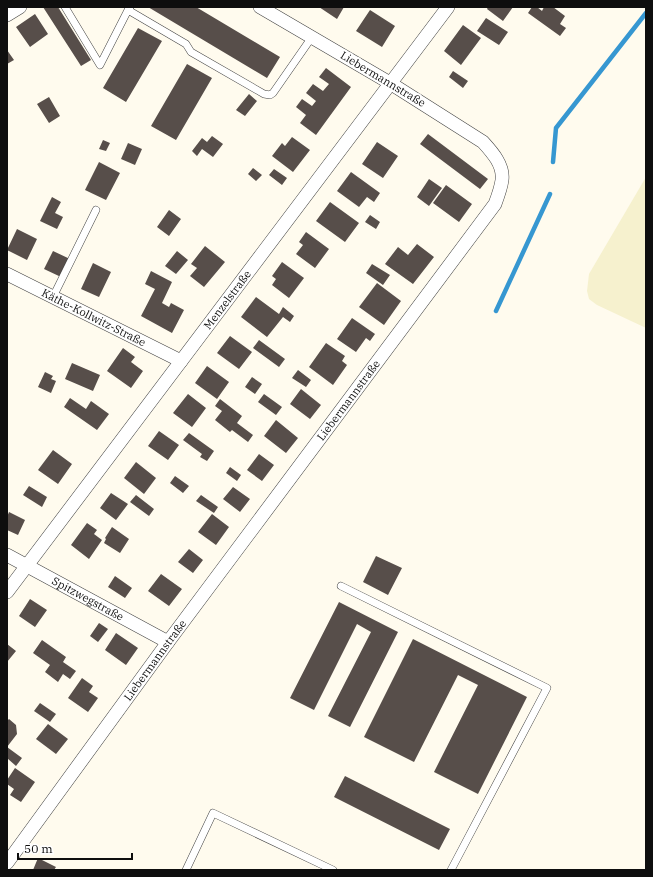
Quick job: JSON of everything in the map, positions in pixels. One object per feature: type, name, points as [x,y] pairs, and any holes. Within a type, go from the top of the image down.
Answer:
[{"type":"street","points":[[7,15],[20,7]]},
{"type":"street","name":"Liebermannstraße","points":[[7,863],[168,642],[496,204],[502,178],[500,165],[494,154],[483,142],[390,82],[260,7]]},
{"type":"street","name":"Menzelstraße","points":[[7,592],[448,7]]},
{"type":"street","name":"Käthe-Kollwitz-Straße","points":[[7,274],[181,361]]},
{"type":"street","name":"Spitzwegstraße","points":[[7,555],[168,642]]},
{"type":"lane","points":[[65,7],[100,65],[129,9],[186,44],[191,52],[264,94],[270,95],[274,93],[312,37]]},
{"type":"lane","points":[[53,297],[96,210]]},
{"type":"lane","points":[[341,586],[547,688],[451,870]]},
{"type":"lane","points":[[186,870],[213,813],[334,870]]},
{"type":"shaded area","points":[[646,177],[646,328],[597,305],[589,299],[587,291],[589,274]]},
{"type":"building","points":[[43,7],[58,7],[91,60],[81,66]]},
{"type":"building","points":[[148,7],[196,7],[280,57],[267,78]]},
{"type":"building","points":[[319,7],[344,7],[337,19]]},
{"type":"building","points":[[488,7],[513,7],[503,21],[487,9]]},
{"type":"building","points":[[532,7],[537,7],[542,11],[544,7],[553,7],[565,16],[560,24],[566,28],[560,36],[528,13]]},
{"type":"building","points":[[370,10],[395,26],[382,47],[356,31]]},
{"type":"building","points":[[35,14],[48,34],[30,47],[16,27]]},
{"type":"building","points":[[486,18],[508,32],[499,45],[477,31]]},
{"type":"building","points":[[463,25],[481,38],[461,65],[444,51]]},
{"type":"building","points":[[138,28],[162,41],[126,102],[103,88]]},
{"type":"building","points":[[7,50],[14,60],[7,64]]},
{"type":"building","points":[[187,64],[212,78],[176,140],[151,126]]},
{"type":"building","points":[[326,68],[351,87],[316,135],[300,123],[306,115],[296,107],[302,99],[312,106],[316,101],[306,93],[313,84],[323,91],[329,84],[319,77]]},
{"type":"building","points":[[453,71],[468,81],[463,88],[449,77]]},
{"type":"building","points":[[249,94],[257,101],[245,116],[236,110]]},
{"type":"building","points":[[49,97],[60,116],[49,123],[37,104]]},
{"type":"building","points":[[428,134],[488,179],[480,189],[420,144]]},
{"type":"building","points":[[212,136],[223,144],[213,157],[202,149],[197,156],[192,151],[202,138],[207,142]]},
{"type":"building","points":[[292,137],[310,150],[293,172],[272,156],[282,143],[285,146]]},
{"type":"building","points":[[103,140],[110,143],[106,151],[99,149]]},
{"type":"building","points":[[377,142],[398,156],[383,178],[362,164]]},
{"type":"building","points":[[128,143],[142,149],[135,165],[121,159]]},
{"type":"building","points":[[99,162],[120,173],[106,200],[85,190]]},
{"type":"building","points":[[253,168],[262,175],[256,181],[248,174]]},
{"type":"building","points":[[274,169],[287,178],[282,185],[269,175]]},
{"type":"building","points":[[351,172],[380,193],[374,202],[367,197],[359,207],[337,191]]},
{"type":"building","points":[[429,179],[442,188],[429,206],[417,197]]},
{"type":"building","points":[[446,185],[472,204],[459,222],[433,203]]},
{"type":"building","points":[[52,197],[61,202],[55,213],[63,217],[57,229],[40,221]]},
{"type":"building","points":[[330,202],[359,223],[345,242],[316,221]]},
{"type":"building","points":[[169,210],[181,219],[169,236],[157,227]]},
{"type":"building","points":[[370,215],[380,222],[376,229],[365,222]]},
{"type":"building","points":[[17,229],[37,239],[27,260],[7,250]]},
{"type":"building","points":[[306,232],[329,249],[315,268],[296,254],[303,245],[299,242]]},
{"type":"building","points":[[417,244],[434,257],[413,284],[385,264],[398,247],[408,255]]},
{"type":"building","points":[[205,246],[225,262],[204,287],[190,276],[197,268],[191,264]]},
{"type":"building","points":[[53,251],[70,259],[61,277],[44,269]]},
{"type":"building","points":[[177,251],[188,260],[176,274],[165,266]]},
{"type":"building","points":[[282,262],[304,278],[289,298],[272,285],[276,279],[272,276]]},
{"type":"building","points":[[93,263],[111,272],[99,297],[81,289]]},
{"type":"building","points":[[372,264],[390,275],[383,285],[366,273]]},
{"type":"building","points":[[151,271],[172,282],[162,303],[169,307],[171,303],[184,310],[172,333],[141,316],[155,289],[145,284]]},
{"type":"building","points":[[377,283],[401,301],[384,325],[359,307]]},
{"type":"building","points":[[256,297],[279,314],[283,307],[294,316],[290,322],[283,317],[267,337],[241,317]]},
{"type":"building","points":[[352,318],[375,334],[370,341],[366,338],[356,352],[337,339]]},
{"type":"building","points":[[230,336],[252,352],[239,369],[217,353]]},
{"type":"building","points":[[259,340],[285,359],[279,367],[253,348]]},
{"type":"building","points":[[326,343],[345,356],[342,361],[347,365],[333,385],[309,367]]},
{"type":"building","points":[[123,348],[135,357],[131,362],[143,371],[131,388],[107,371]]},
{"type":"building","points":[[72,363],[100,375],[93,391],[65,379]]},
{"type":"building","points":[[207,366],[229,382],[217,399],[195,383]]},
{"type":"building","points":[[298,370],[311,380],[306,387],[292,378]]},
{"type":"building","points":[[45,372],[53,376],[51,379],[56,381],[51,393],[38,387]]},
{"type":"building","points":[[252,377],[262,384],[255,394],[245,387]]},
{"type":"building","points":[[301,389],[321,405],[310,419],[290,404]]},
{"type":"building","points":[[188,394],[206,408],[192,427],[173,413]]},
{"type":"building","points":[[264,394],[282,407],[276,415],[258,402]]},
{"type":"building","points":[[70,398],[86,409],[91,401],[109,414],[97,430],[64,407]]},
{"type":"building","points":[[220,399],[242,416],[237,423],[253,435],[248,442],[232,430],[230,432],[215,420],[222,411],[215,406]]},
{"type":"building","points":[[276,420],[298,438],[286,453],[264,436]]},
{"type":"building","points":[[159,431],[179,445],[168,460],[148,446]]},
{"type":"building","points":[[189,433],[214,451],[207,461],[200,457],[202,454],[183,440]]},
{"type":"building","points":[[53,450],[72,464],[58,484],[38,470]]},
{"type":"building","points":[[259,454],[274,465],[262,481],[247,470]]},
{"type":"building","points":[[136,462],[156,478],[144,494],[124,478]]},
{"type":"building","points":[[230,467],[241,475],[237,481],[226,473]]},
{"type":"building","points":[[175,476],[189,486],[183,493],[170,483]]},
{"type":"building","points":[[29,486],[47,497],[42,507],[23,495]]},
{"type":"building","points":[[233,487],[250,499],[240,512],[223,499]]},
{"type":"building","points":[[111,493],[128,504],[116,520],[100,508]]},
{"type":"building","points":[[136,495],[154,509],[149,516],[130,502]]},
{"type":"building","points":[[201,495],[218,507],[214,513],[196,501]]},
{"type":"building","points":[[9,512],[25,520],[18,535],[7,530],[7,517]]},
{"type":"building","points":[[212,514],[229,527],[216,545],[198,532]]},
{"type":"building","points":[[87,523],[97,530],[94,534],[102,540],[89,559],[71,545]]},
{"type":"building","points":[[112,527],[129,539],[120,553],[104,543],[105,538]]},
{"type":"building","points":[[189,549],[203,560],[193,573],[178,562]]},
{"type":"building","points":[[376,556],[402,568],[388,595],[363,582]]},
{"type":"building","points":[[161,574],[182,589],[169,606],[148,591]]},
{"type":"building","points":[[115,576],[132,588],[125,598],[108,587]]},
{"type":"building","points":[[30,599],[47,610],[35,627],[19,616]]},
{"type":"building","points":[[339,602],[398,632],[350,727],[328,716],[371,632],[357,624],[314,710],[290,698]]},
{"type":"building","points":[[99,623],[108,629],[98,642],[90,636]]},
{"type":"building","points":[[116,633],[138,648],[126,665],[105,650]]},
{"type":"building","points":[[413,639],[527,697],[478,794],[434,772],[478,685],[458,675],[414,762],[364,737]]},
{"type":"building","points":[[42,640],[66,657],[63,662],[76,671],[70,679],[63,674],[58,682],[45,672],[50,665],[33,653]]},
{"type":"building","points":[[7,644],[16,651],[7,662]]},
{"type":"building","points":[[82,678],[93,686],[89,692],[98,698],[88,712],[68,698]]},
{"type":"building","points":[[40,703],[56,714],[50,722],[34,711]]},
{"type":"building","points":[[9,719],[16,725],[17,734],[7,747],[7,721]]},
{"type":"building","points":[[48,724],[68,739],[56,754],[36,739]]},
{"type":"building","points":[[7,747],[22,758],[16,766],[7,758]]},
{"type":"building","points":[[15,768],[35,782],[21,802],[10,795],[14,789],[7,784],[7,780]]},
{"type":"building","points":[[345,776],[450,829],[439,850],[334,797]]},
{"type":"building","points":[[38,858],[56,867],[54,870],[33,870]]},
{"type":"waterway","points":[[553,162],[556,128],[646,13]]},
{"type":"waterway","points":[[496,311],[550,194]]}]
